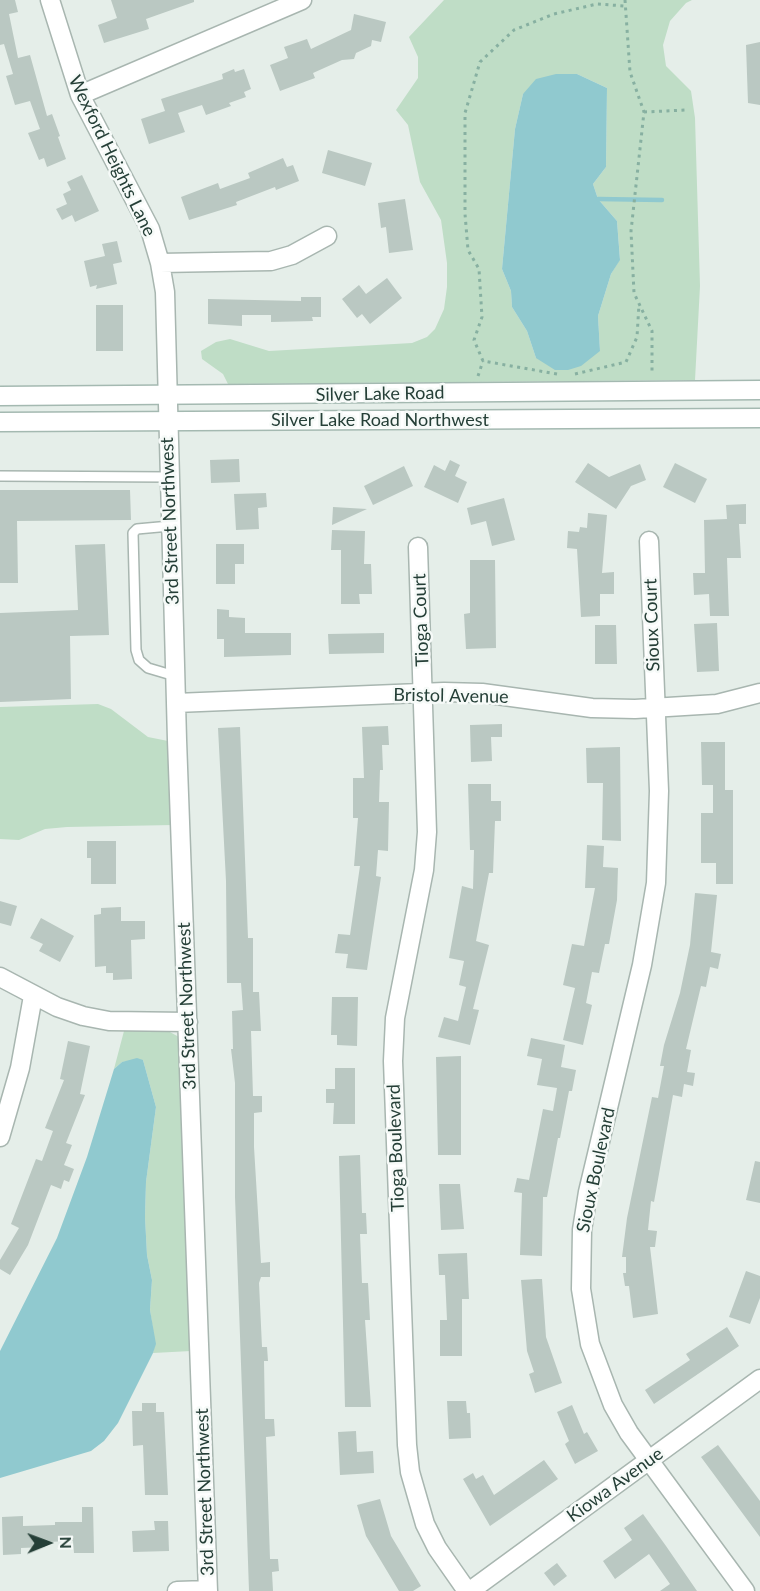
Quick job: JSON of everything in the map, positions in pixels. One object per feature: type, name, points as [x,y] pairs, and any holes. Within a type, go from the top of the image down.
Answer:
[{"type":"street","name":"Wexford Heights Lane","points":[[50,0],[80,95],[150,229],[160,263],[166,313],[167,422]]},
{"type":"street","points":[[80,95],[302,0]]},
{"type":"street","points":[[160,263],[271,261],[292,255],[327,236]]},
{"type":"street","name":"Silver Lake Road","points":[[0,396],[760,390]]},
{"type":"street","name":"Silver Lake Road Northwest","points":[[0,422],[760,418]]},
{"type":"street","name":"3rd Street Northwest","points":[[167,422],[208,1590]]},
{"type":"street","name":"Sioux Court","points":[[649,541],[656,708]]},
{"type":"street","name":"Tioga Court","points":[[418,547],[424,693]]},
{"type":"street","name":"Tioga Boulevard","points":[[424,693],[427,842],[418,902],[395,1018],[393,1061],[407,1445],[412,1481],[425,1524],[437,1548],[469,1591]]},
{"type":"street","name":"Bristol Avenue","points":[[176,702],[482,693],[592,708],[656,708],[717,704],[760,693]]},
{"type":"street","name":"Sioux Boulevard","points":[[656,708],[659,813],[656,883],[642,965],[588,1192],[580,1262],[585,1321],[599,1375],[618,1414],[745,1591]]},
{"type":"street","points":[[0,977],[33,996],[74,1013],[109,1021],[188,1022]]},
{"type":"street","points":[[0,1137],[20,1068],[33,996]]},
{"type":"street","name":"Kiowa Avenue","points":[[469,1591],[760,1379]]},
{"type":"street","points":[[177,1591],[208,1590]]},
{"type":"lane","points":[[0,476],[168,477]]},
{"type":"lane","points":[[170,526],[136,529],[133,533],[136,650],[139,660],[148,668],[175,676]]},
{"type":"path","points":[[625,0],[630,72],[644,112],[631,231],[634,283],[639,304],[652,331],[651,391]]},
{"type":"path","points":[[477,380],[483,361],[474,340],[482,317],[478,269],[468,250],[464,168],[465,112],[480,62],[514,30],[554,14],[597,4],[625,6]]},
{"type":"path","points":[[644,112],[686,110]]},
{"type":"path","points":[[572,374],[593,372],[626,362],[637,337],[639,304]]},
{"type":"path","points":[[483,361],[562,375]]},
{"type":"green space","points":[[444,0],[692,0],[686,3],[670,21],[663,45],[666,66],[691,91],[695,118],[700,286],[695,380],[228,384],[223,374],[202,359],[201,351],[216,342],[230,339],[269,351],[412,343],[427,337],[435,329],[444,309],[447,287],[447,263],[441,220],[420,182],[408,125],[396,110],[418,78],[418,57],[409,37]],"holes":[[[577,74],[607,88],[606,167],[593,184],[598,199],[617,221],[620,259],[611,274],[598,316],[600,351],[536,358],[527,331],[512,307],[511,291],[502,269],[515,129],[523,94]]]},
{"type":"green space","points":[[98,704],[111,709],[148,737],[168,741],[173,825],[67,827],[45,829],[19,840],[0,839],[0,707]]},
{"type":"green space","points":[[124,1031],[168,1031],[179,1037],[191,1351],[153,1353],[155,1344],[150,1310],[152,1280],[147,1255],[145,1217],[146,1182],[156,1107],[143,1060],[122,1062],[114,1069]]},
{"type":"water","points":[[556,74],[577,74],[607,88],[606,167],[593,184],[598,199],[617,221],[620,260],[611,274],[598,316],[600,351],[581,366],[568,370],[555,370],[536,358],[527,331],[512,307],[511,291],[502,269],[515,129],[523,94],[536,79]]},
{"type":"water","points":[[137,1058],[143,1060],[156,1107],[146,1182],[145,1217],[147,1255],[152,1280],[150,1310],[156,1344],[118,1423],[104,1441],[91,1451],[0,1478],[0,1351],[57,1238],[87,1157],[114,1069],[122,1062]]},
{"type":"building","points":[[0,0],[15,0],[18,12],[9,14],[18,58],[30,55],[47,116],[52,114],[60,136],[58,137],[66,159],[47,167],[44,158],[39,160],[28,133],[40,129],[30,101],[15,105],[6,76],[13,74],[4,44],[0,45]]},
{"type":"building","points":[[111,0],[194,0],[194,2],[146,19],[149,29],[104,43],[98,25],[117,18]]},
{"type":"building","points":[[354,14],[386,22],[381,42],[372,40],[371,46],[356,53],[354,59],[342,60],[313,73],[315,78],[280,91],[270,65],[288,58],[284,47],[307,39],[311,49],[351,30]]},
{"type":"building","points":[[760,42],[760,105],[748,103],[746,45]]},
{"type":"building","points":[[234,69],[235,72],[244,69],[251,89],[244,92],[246,97],[229,103],[231,106],[206,115],[202,105],[178,113],[185,132],[149,144],[141,119],[165,111],[161,99],[223,79],[222,74]]},
{"type":"building","points":[[328,150],[372,163],[365,186],[322,173]]},
{"type":"building","points":[[283,158],[287,167],[293,165],[299,181],[276,190],[275,187],[236,202],[237,205],[189,220],[181,197],[218,183],[220,189],[250,178],[248,173]]},
{"type":"building","points":[[82,175],[99,211],[75,222],[72,215],[62,220],[56,209],[67,204],[63,194],[71,190],[67,182]]},
{"type":"building","points":[[405,199],[413,250],[389,253],[386,227],[381,228],[378,203]]},
{"type":"building","points":[[117,241],[122,262],[113,264],[117,284],[96,289],[97,285],[90,287],[84,261],[105,256],[102,244]]},
{"type":"building","points":[[387,278],[402,298],[370,324],[362,314],[357,318],[342,299],[359,285],[366,294]]},
{"type":"building","points":[[301,297],[321,297],[321,317],[312,317],[313,321],[271,322],[271,315],[242,315],[242,326],[208,324],[208,299],[301,301]]},
{"type":"building","points":[[96,305],[123,305],[123,351],[96,351]]},
{"type":"building","points":[[239,459],[240,482],[211,483],[210,460]]},
{"type":"building","points":[[450,460],[460,465],[455,476],[467,482],[458,503],[424,487],[434,465],[445,471]]},
{"type":"building","points":[[588,463],[609,477],[640,464],[646,480],[631,486],[616,509],[575,482]]},
{"type":"building","points":[[675,463],[707,479],[695,503],[663,487]]},
{"type":"building","points":[[404,466],[413,486],[373,505],[364,486]]},
{"type":"building","points":[[0,490],[130,490],[131,520],[17,521],[18,583],[0,583]]},
{"type":"building","points":[[266,493],[267,507],[258,508],[259,529],[236,530],[234,494]]},
{"type":"building","points":[[504,498],[515,540],[492,546],[486,521],[471,525],[467,508]]},
{"type":"building","points":[[746,504],[746,524],[739,524],[741,558],[727,558],[729,616],[710,616],[709,594],[694,595],[693,573],[705,573],[704,520],[727,519],[726,505]]},
{"type":"building","points":[[333,507],[367,509],[332,525]]},
{"type":"building","points":[[588,513],[607,515],[602,573],[614,572],[614,594],[600,594],[600,616],[581,617],[577,549],[567,548],[568,531],[579,532],[580,527],[587,528]]},
{"type":"building","points":[[332,530],[365,531],[364,564],[371,564],[372,594],[359,594],[360,604],[341,604],[341,550],[331,550]]},
{"type":"building","points":[[105,544],[109,635],[70,636],[71,699],[0,702],[0,613],[78,610],[75,545]]},
{"type":"building","points":[[216,544],[244,544],[244,564],[235,564],[235,584],[216,584]]},
{"type":"building","points":[[470,560],[495,560],[496,648],[466,649],[464,614],[470,613]]},
{"type":"building","points":[[217,609],[229,610],[229,617],[245,618],[245,633],[291,633],[291,655],[224,657],[224,639],[217,639]]},
{"type":"building","points":[[717,623],[719,671],[697,672],[694,624]]},
{"type":"building","points":[[595,625],[616,625],[617,664],[595,664]]},
{"type":"building","points":[[384,633],[384,653],[329,654],[328,634]]},
{"type":"building","points":[[502,724],[502,737],[491,737],[492,761],[471,762],[470,725]]},
{"type":"building","points":[[388,726],[389,745],[382,745],[383,770],[380,770],[379,802],[389,802],[388,851],[378,850],[376,876],[381,877],[367,970],[346,968],[348,954],[335,953],[338,934],[350,935],[360,866],[354,866],[358,818],[353,818],[353,778],[364,778],[362,727]]},
{"type":"building","points":[[240,727],[248,938],[253,938],[253,992],[259,992],[261,1031],[251,1031],[253,1096],[262,1096],[262,1112],[254,1113],[254,1147],[261,1263],[270,1262],[270,1277],[261,1277],[259,1283],[262,1347],[267,1347],[268,1361],[264,1361],[265,1419],[274,1419],[275,1436],[266,1437],[270,1559],[278,1559],[279,1571],[272,1572],[273,1591],[249,1591],[235,1197],[235,1083],[231,1049],[233,1049],[232,1011],[243,1010],[241,983],[227,983],[226,881],[218,728]]},
{"type":"building","points":[[701,742],[725,742],[725,790],[733,790],[733,884],[716,884],[716,863],[701,863],[701,813],[713,813],[713,785],[702,785]]},
{"type":"building","points":[[620,747],[621,841],[602,840],[603,783],[587,783],[586,748]]},
{"type":"building","points":[[468,784],[491,784],[491,801],[501,801],[501,821],[495,821],[493,873],[489,873],[476,941],[489,945],[473,1009],[479,1010],[470,1045],[438,1037],[444,1017],[458,1021],[466,987],[459,985],[464,961],[449,958],[462,886],[473,889],[474,850],[470,850]]},
{"type":"building","points":[[87,841],[116,841],[116,884],[91,884],[91,858],[87,858]]},
{"type":"building","points":[[587,845],[604,846],[603,867],[618,868],[617,900],[609,944],[605,944],[599,973],[592,972],[586,1003],[592,1005],[583,1045],[563,1040],[575,988],[563,985],[572,944],[584,946],[595,888],[585,888]]},
{"type":"building","points":[[695,893],[717,895],[711,952],[721,954],[718,969],[710,967],[706,987],[701,986],[686,1049],[691,1050],[687,1072],[695,1073],[693,1086],[684,1084],[682,1097],[673,1095],[654,1202],[651,1201],[648,1230],[657,1231],[655,1247],[650,1247],[658,1314],[633,1318],[629,1286],[625,1286],[623,1273],[626,1273],[626,1257],[622,1257],[627,1218],[652,1097],[658,1098],[664,1066],[660,1066],[664,1045],[680,993],[690,945]]},
{"type":"building","points":[[0,901],[17,906],[11,926],[0,923]]},
{"type":"building","points":[[121,907],[121,921],[145,921],[145,939],[131,940],[132,979],[113,980],[113,973],[106,973],[106,966],[95,967],[94,915],[101,914],[101,908]]},
{"type":"building","points":[[41,918],[74,936],[60,962],[39,951],[43,944],[30,938]]},
{"type":"building","points":[[332,997],[358,997],[357,1046],[337,1045],[337,1035],[331,1035]]},
{"type":"building","points":[[531,1038],[565,1045],[561,1067],[576,1070],[572,1091],[569,1091],[560,1138],[558,1138],[547,1197],[543,1197],[542,1256],[520,1255],[522,1193],[514,1192],[517,1178],[529,1180],[543,1109],[553,1111],[557,1088],[537,1085],[542,1059],[527,1056]]},
{"type":"building","points":[[68,1041],[90,1046],[80,1094],[85,1095],[66,1143],[72,1145],[64,1165],[74,1169],[69,1182],[64,1180],[61,1189],[51,1185],[28,1245],[10,1275],[0,1269],[0,1260],[19,1228],[11,1224],[36,1159],[42,1161],[53,1131],[45,1128],[64,1080],[60,1079]]},
{"type":"building","points":[[461,1056],[461,1155],[438,1155],[436,1057]]},
{"type":"building","points":[[335,1068],[355,1068],[355,1124],[333,1124],[334,1103],[326,1103],[326,1089],[335,1089]]},
{"type":"building","points":[[360,1155],[362,1213],[366,1213],[367,1234],[360,1234],[362,1283],[368,1283],[370,1320],[365,1320],[371,1407],[345,1407],[339,1156]]},
{"type":"building","points":[[755,1161],[760,1162],[760,1203],[746,1200]]},
{"type":"building","points":[[439,1184],[460,1184],[464,1229],[441,1230]]},
{"type":"building","points":[[467,1253],[469,1299],[462,1299],[462,1356],[440,1356],[440,1320],[447,1320],[445,1275],[439,1275],[438,1254]]},
{"type":"building","points":[[746,1271],[760,1276],[760,1298],[750,1324],[729,1317]]},
{"type":"building","points":[[542,1279],[546,1337],[562,1383],[535,1393],[529,1374],[534,1372],[527,1351],[521,1280]]},
{"type":"building","points":[[727,1327],[739,1346],[654,1404],[645,1390],[690,1360],[686,1354]]},
{"type":"building","points":[[447,1401],[466,1401],[467,1413],[470,1413],[471,1438],[449,1439]]},
{"type":"building","points":[[142,1403],[156,1403],[156,1412],[164,1412],[168,1495],[145,1495],[143,1445],[133,1446],[132,1411],[142,1411]]},
{"type":"building","points":[[572,1405],[584,1434],[587,1432],[598,1451],[575,1464],[565,1444],[569,1441],[557,1412]]},
{"type":"building","points":[[356,1431],[357,1452],[373,1451],[374,1473],[340,1475],[338,1432]]},
{"type":"building","points":[[718,1445],[760,1501],[760,1537],[701,1457]]},
{"type":"building","points":[[544,1460],[558,1479],[490,1526],[463,1479],[473,1473],[476,1479],[483,1475],[494,1495]]},
{"type":"building","points":[[380,1499],[391,1536],[421,1586],[413,1591],[399,1591],[366,1536],[357,1505]]},
{"type":"building","points":[[82,1507],[93,1507],[94,1553],[74,1553],[73,1541],[45,1542],[45,1547],[21,1548],[21,1554],[3,1555],[2,1517],[23,1516],[23,1526],[55,1525],[55,1522],[82,1522]]},
{"type":"building","points":[[643,1514],[697,1591],[660,1591],[670,1584],[649,1554],[615,1579],[603,1561],[632,1540],[624,1528]]},
{"type":"building","points":[[154,1521],[168,1521],[169,1551],[133,1552],[132,1531],[155,1530]]},
{"type":"building","points":[[557,1563],[567,1576],[554,1586],[544,1573]]},
{"type":"waterway","points":[[598,199],[662,200]]}]
